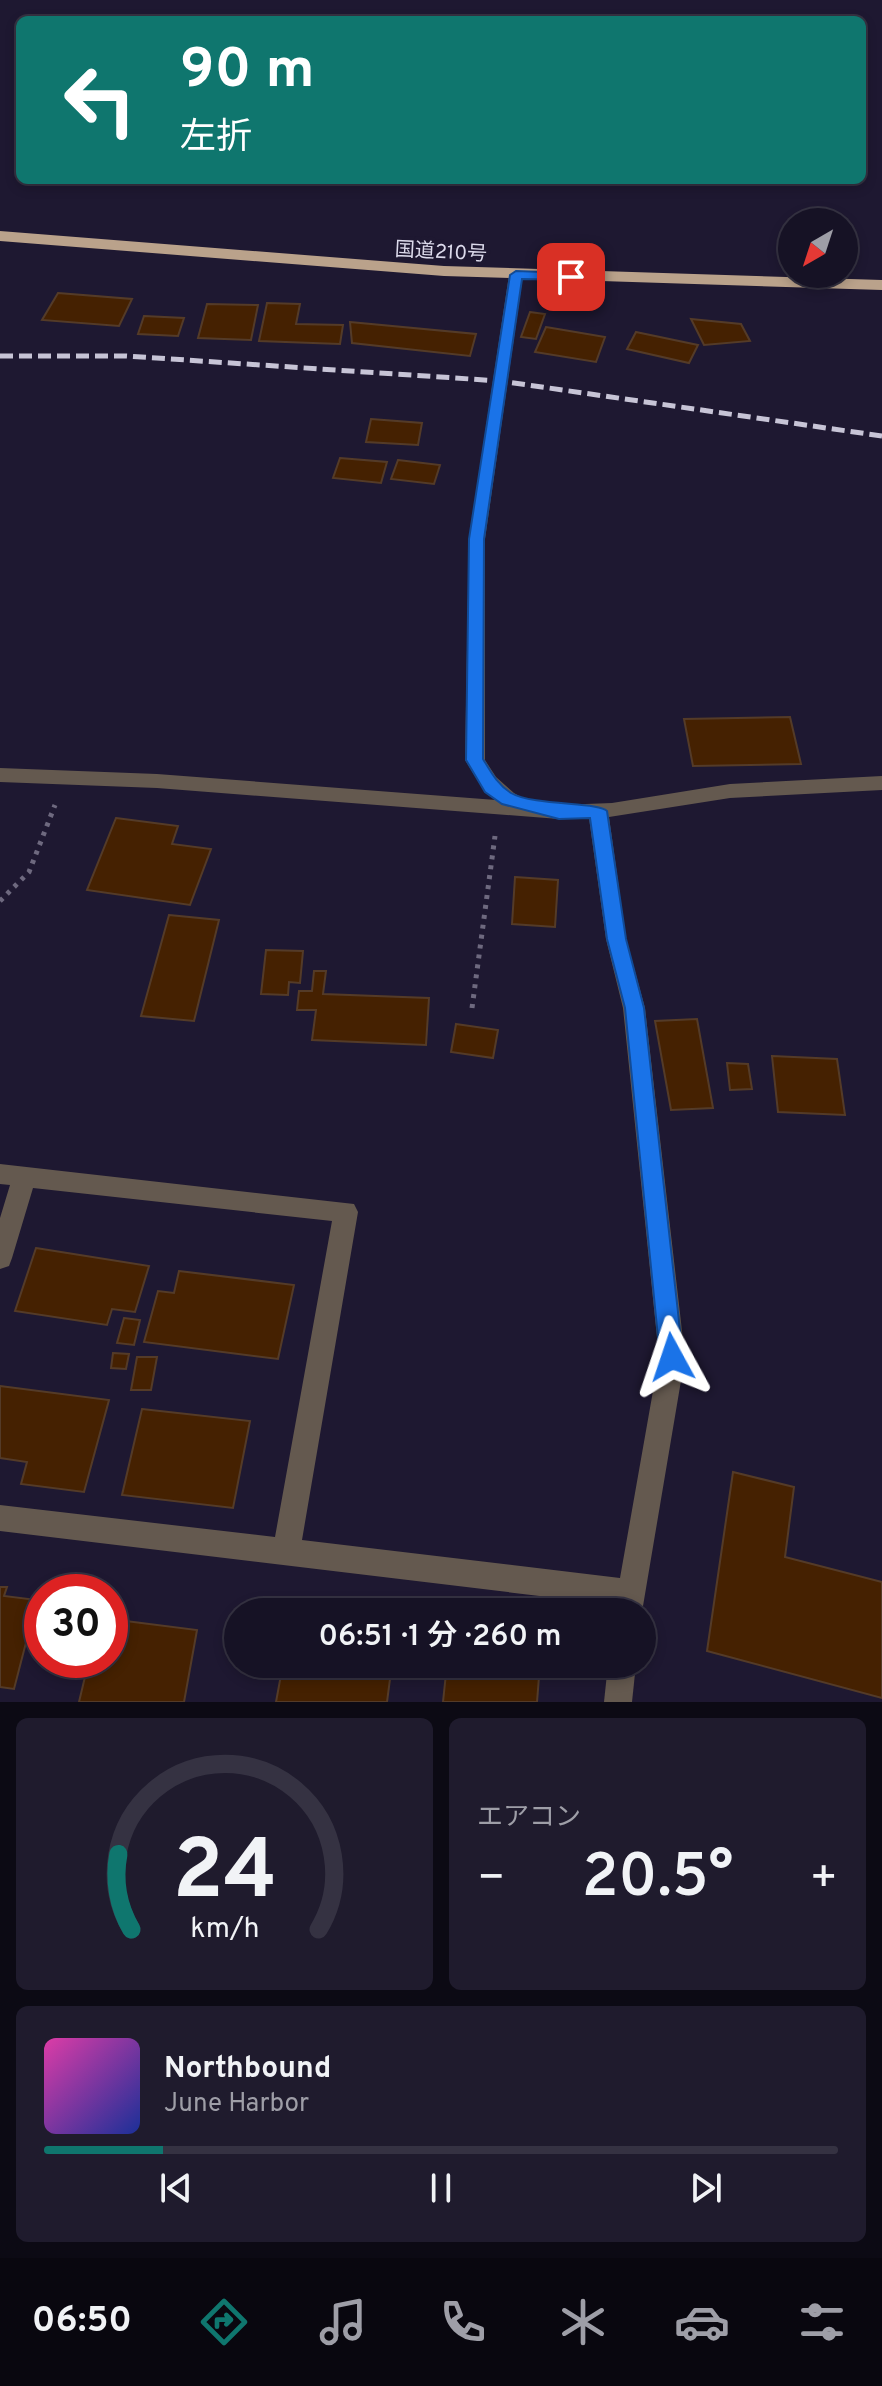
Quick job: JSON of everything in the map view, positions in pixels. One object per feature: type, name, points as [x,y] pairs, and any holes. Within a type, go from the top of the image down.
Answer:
[{"type":"highway","name":"国道210号","points":[[0,236],[326,264],[516,275],[882,285]]},
{"type":"street","points":[[516,275],[477,539],[475,760],[491,787],[508,800],[559,812]]},
{"type":"street","points":[[0,775],[559,812],[598,811],[719,792],[882,783]]},
{"type":"street","points":[[598,811],[616,939],[634,1008],[672,1357],[630,1598]]},
{"type":"street","points":[[0,1174],[346,1212],[286,1552]]},
{"type":"street","points":[[0,1258],[24,1177]]},
{"type":"street","points":[[0,1518],[286,1552],[595,1598]]},
{"type":"street","points":[[618,1702],[621,1678]]},
{"type":"path","points":[[0,901],[9,896],[32,868],[65,778]]},
{"type":"path","points":[[472,1008],[499,808]]},
{"type":"building","points":[[58,293],[132,299],[119,326],[42,320]]},
{"type":"building","points":[[267,303],[300,304],[296,324],[343,325],[340,344],[259,341]]},
{"type":"building","points":[[207,304],[258,305],[251,340],[198,338]]},
{"type":"building","points":[[530,312],[545,314],[536,339],[521,337]]},
{"type":"building","points":[[144,316],[184,318],[178,336],[138,334]]},
{"type":"building","points":[[691,319],[741,324],[750,341],[704,345]]},
{"type":"building","points":[[350,322],[476,334],[470,356],[352,343]]},
{"type":"building","points":[[546,327],[605,337],[596,362],[535,352]]},
{"type":"building","points":[[636,332],[698,345],[689,363],[627,349]]},
{"type":"building","points":[[371,419],[422,423],[418,445],[366,442]]},
{"type":"building","points":[[340,458],[387,462],[381,483],[333,478]]},
{"type":"building","points":[[398,460],[440,465],[434,484],[391,479]]},
{"type":"building","points":[[790,717],[801,764],[693,766],[684,719]]},
{"type":"building","points":[[116,818],[178,826],[172,844],[211,849],[190,905],[87,890]]},
{"type":"building","points":[[515,877],[558,880],[555,927],[512,924]]},
{"type":"building","points":[[169,915],[219,920],[194,1021],[141,1016]]},
{"type":"building","points":[[266,950],[303,951],[300,983],[289,982],[288,995],[261,994]]},
{"type":"building","points":[[314,971],[326,971],[323,994],[429,998],[426,1045],[312,1040],[316,1010],[297,1010],[299,991],[312,991]]},
{"type":"building","points":[[697,1019],[713,1108],[671,1110],[655,1021]]},
{"type":"building","points":[[456,1024],[498,1030],[493,1058],[451,1052]]},
{"type":"building","points":[[772,1056],[837,1059],[845,1115],[778,1112]]},
{"type":"building","points":[[727,1063],[748,1064],[752,1089],[730,1090]]},
{"type":"building","points":[[36,1248],[149,1266],[135,1312],[112,1309],[107,1325],[15,1311]]},
{"type":"building","points":[[179,1271],[294,1285],[278,1359],[144,1342],[158,1291],[174,1293]]},
{"type":"building","points":[[124,1318],[140,1320],[134,1345],[117,1343]]},
{"type":"building","points":[[113,1353],[129,1354],[126,1369],[111,1368]]},
{"type":"building","points":[[137,1357],[157,1357],[151,1390],[131,1390]]},
{"type":"building","points":[[0,1386],[109,1400],[84,1492],[21,1484],[27,1462],[0,1458]]},
{"type":"building","points":[[142,1409],[250,1421],[233,1508],[122,1495]]},
{"type":"building","points":[[733,1472],[794,1487],[785,1557],[882,1582],[882,1698],[707,1651]]},
{"type":"building","points":[[0,1587],[7,1587],[4,1596],[24,1598],[24,1650],[14,1689],[0,1687]]},
{"type":"building","points":[[128,1621],[197,1630],[184,1702],[79,1702],[85,1678],[128,1678]]},
{"type":"building","points":[[280,1678],[390,1678],[387,1702],[276,1702]]},
{"type":"building","points":[[446,1678],[539,1678],[537,1702],[443,1702]]},
{"type":"railway","points":[[0,356],[126,356],[500,381],[882,436]]},
{"type":"route","points":[[571,277],[516,275],[477,539],[475,760],[491,787],[508,800],[559,812],[598,811],[616,939],[634,1008],[652,1151],[672,1357]]}]
